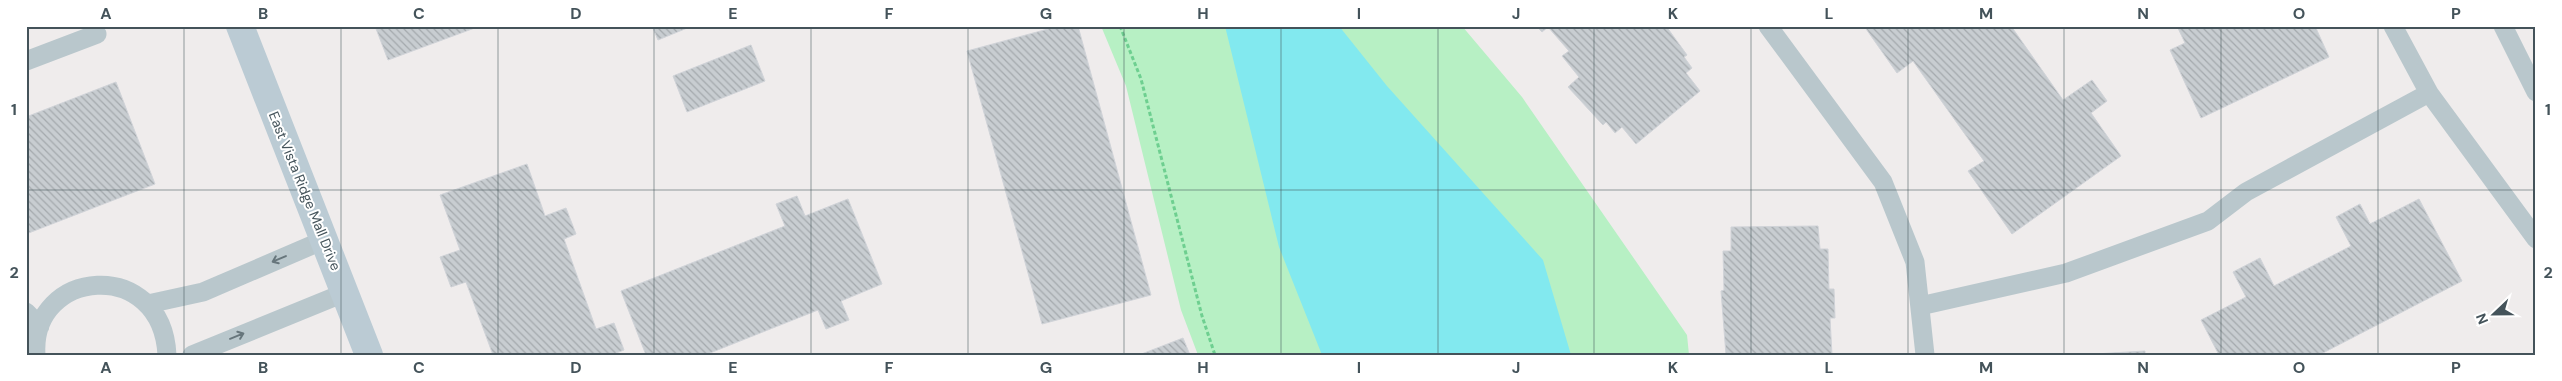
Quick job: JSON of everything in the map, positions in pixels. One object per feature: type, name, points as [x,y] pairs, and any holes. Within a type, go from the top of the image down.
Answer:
[{"type":"main road","name":"East Vista Ridge Mall Drive","points":[[240,26],[369,355]]},
{"type":"lane","points":[[1768,26],[1883,182],[1915,262],[1925,355]]},
{"type":"lane","points":[[2393,26],[2429,93],[2536,239]]},
{"type":"lane","points":[[2503,26],[2536,92]]},
{"type":"lane","points":[[26,61],[98,34]]},
{"type":"lane","points":[[1920,306],[2066,273],[2208,221],[2246,192],[2429,93]]},
{"type":"lane","points":[[148,304],[204,292],[324,240]]},
{"type":"lane","points":[[36,355],[40,326],[51,307],[68,294],[88,286],[116,287],[130,291],[148,304],[166,338],[167,355]]},
{"type":"lane","points":[[192,355],[344,293]]},
{"type":"lane","points":[[26,312],[40,326]]},
{"type":"path","points":[[1120,26],[1141,79],[1202,316],[1215,355]]},
{"type":"green space","points":[[1101,26],[1462,26],[1522,97],[1687,335],[1689,355],[1198,355],[1181,310],[1126,86]]},
{"type":"water","points":[[1225,26],[1339,26],[1387,86],[1543,260],[1571,355],[1322,355],[1279,247]]},
{"type":"building","points":[[375,26],[480,26],[388,60]]},
{"type":"building","points":[[652,26],[692,26],[658,40]]},
{"type":"building","points":[[1059,26],[1078,26],[1151,295],[1042,324],[967,51]]},
{"type":"building","points":[[1536,26],[1666,26],[1687,55],[1684,57],[1692,68],[1686,73],[1700,91],[1636,144],[1622,127],[1615,133],[1606,122],[1603,125],[1568,87],[1579,77],[1562,56],[1569,51],[1548,27],[1542,32]]},
{"type":"building","points":[[1864,26],[2011,26],[2063,100],[2092,80],[2107,101],[2091,113],[2121,156],[2012,234],[1968,171],[1984,161],[1913,61],[1897,73]]},
{"type":"building","points":[[2177,26],[2315,26],[2329,57],[2201,118],[2170,50],[2185,43]]},
{"type":"building","points":[[751,45],[765,81],[687,112],[673,76]]},
{"type":"building","points":[[116,82],[155,184],[26,234],[26,117]]},
{"type":"building","points":[[527,164],[545,216],[566,208],[576,234],[564,239],[596,329],[614,323],[624,350],[611,355],[493,355],[466,282],[451,287],[440,257],[460,250],[440,195]]},
{"type":"building","points":[[797,196],[805,216],[848,199],[882,284],[841,301],[849,320],[826,329],[818,310],[705,355],[646,355],[621,291],[785,226],[776,204]]},
{"type":"building","points":[[2419,199],[2462,281],[2319,355],[2219,355],[2201,320],[2246,297],[2233,272],[2260,258],[2274,286],[2351,246],[2336,217],[2360,204],[2370,224]]},
{"type":"building","points":[[1818,226],[1820,249],[1828,249],[1829,289],[1834,289],[1835,318],[1830,318],[1832,355],[1726,355],[1721,291],[1724,290],[1723,251],[1731,251],[1731,227]]},
{"type":"building","points":[[1183,338],[1190,355],[1139,355]]},
{"type":"building","points":[[2145,351],[2145,355],[2078,355]]}]
